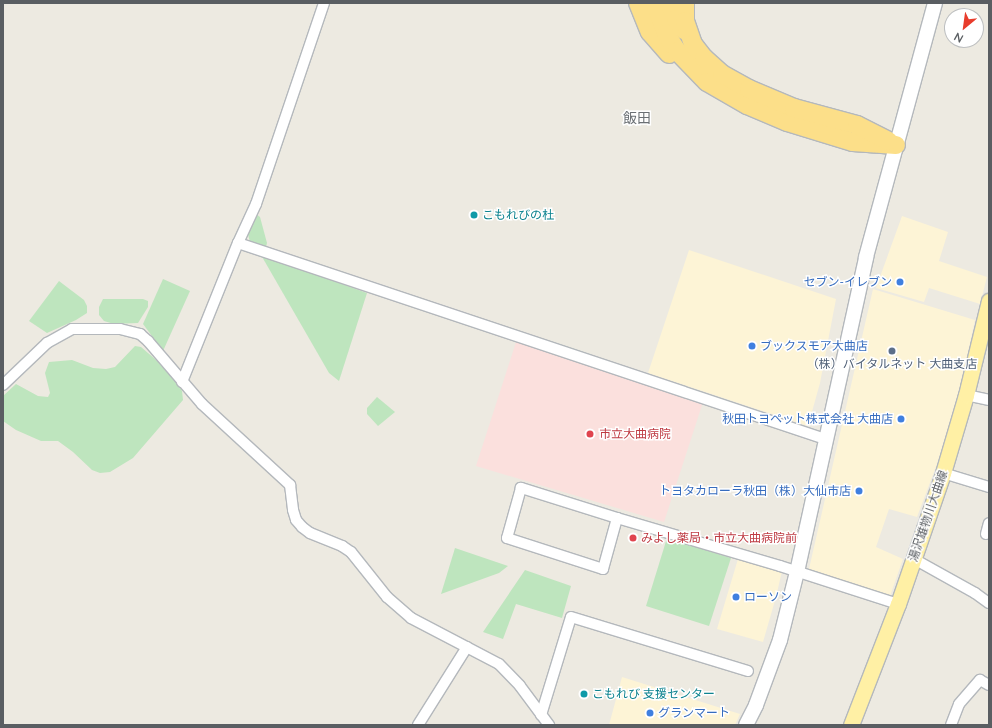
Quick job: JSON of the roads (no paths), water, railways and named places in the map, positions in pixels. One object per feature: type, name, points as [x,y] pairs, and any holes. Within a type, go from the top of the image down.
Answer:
[{"type":"highway","points":[[638,3],[650,32],[666,52],[707,82],[747,105],[787,122],[853,142],[896,145]]},
{"type":"highway","points":[[655,3],[666,34],[677,51],[707,82]]},
{"type":"highway","points":[[669,3],[676,19],[693,44],[704,58],[722,74],[749,90],[794,108],[857,125],[896,145]]},
{"type":"highway","points":[[685,3],[685,21],[693,44]]},
{"type":"main road","name":"湯沢雄物川大曲線","points":[[851,725],[914,560],[943,472],[966,395],[989,302]]},
{"type":"street","points":[[182,382],[238,243],[256,204],[324,3]]},
{"type":"street","points":[[746,725],[761,691],[780,640],[797,572],[866,257],[935,3]]},
{"type":"street","points":[[238,243],[825,439]]},
{"type":"street","points":[[3,384],[47,343],[72,329],[120,329],[140,334],[148,341],[202,404],[290,485],[293,510],[296,520],[302,527],[310,533],[342,546],[351,552],[387,597],[411,618],[499,664],[511,676],[549,725]]},
{"type":"street","points":[[966,395],[989,400]]},
{"type":"street","points":[[943,472],[989,487]]},
{"type":"street","points":[[618,518],[603,569],[507,538],[521,488],[898,604]]},
{"type":"street","points":[[986,534],[989,524]]},
{"type":"street","points":[[914,560],[975,593],[989,603]]},
{"type":"street","points":[[541,715],[571,617],[748,671]]},
{"type":"street","points":[[418,725],[467,647]]},
{"type":"street","points":[[951,725],[959,704],[980,680],[989,685]]},
{"type":"place","name":"こもれびの杜","points":[[474,215]]},
{"type":"place","name":"セブン-イレブン","points":[[900,282]]},
{"type":"place","name":"ブックスモア大曲店","points":[[752,346]]},
{"type":"place","name":"（株）バイタルネット 大曲支店","points":[[892,351]]},
{"type":"place","name":"秋田トヨペット株式会社 大曲店","points":[[901,419]]},
{"type":"place","name":"市立大曲病院","points":[[590,434]]},
{"type":"place","name":"トヨタカローラ秋田（株）大仙市店","points":[[859,491]]},
{"type":"place","name":"みよし薬局・市立大曲病院前","points":[[633,538]]},
{"type":"place","name":"ローソン","points":[[736,597]]},
{"type":"place","name":"こもれび 支援センター","points":[[584,694]]},
{"type":"place","name":"グランマート","points":[[650,713]]},
{"type":"district","name":"飯田","points":[[637,118]]}]
